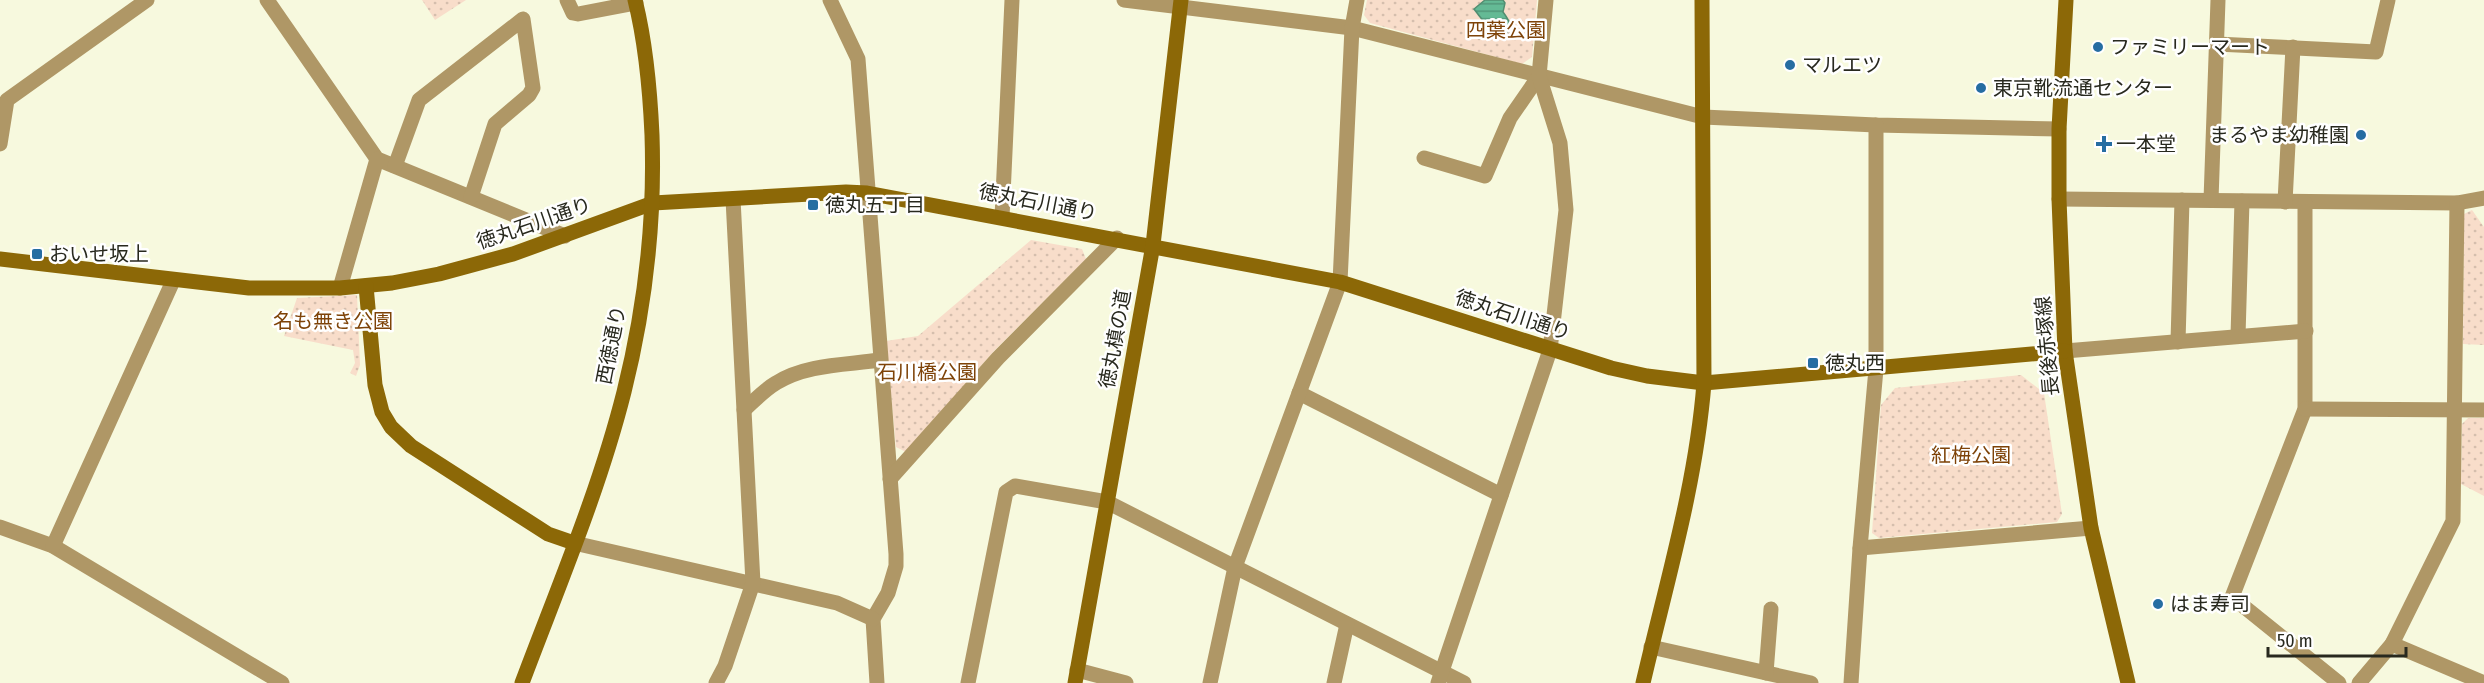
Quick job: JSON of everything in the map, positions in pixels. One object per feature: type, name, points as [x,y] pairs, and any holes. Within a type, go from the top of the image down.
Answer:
[{"type":"street","points":[[0,144],[3,99],[147,0]]},
{"type":"street","points":[[267,0],[377,159],[565,236]]},
{"type":"street","points":[[830,0],[858,59],[896,566],[888,593],[873,620],[877,683]]},
{"type":"street","points":[[1002,217],[1012,0]]},
{"type":"street","points":[[1124,0],[1180,4],[1352,28],[1703,117],[1876,125],[2060,129]]},
{"type":"street","points":[[1210,683],[1235,567],[1340,282],[1352,28],[1357,0]]},
{"type":"street","points":[[1439,678],[1550,350],[1566,210],[1560,143],[1539,75],[1546,0]]},
{"type":"street","points":[[1643,683],[1696,454],[1704,383],[1702,0]]},
{"type":"street","name":"長後赤塚線","points":[[2066,0],[2059,199],[2065,351],[2091,528],[2128,683]]},
{"type":"street","points":[[2211,200],[2218,0]]},
{"type":"street","points":[[2217,44],[2376,52],[2388,0]]},
{"type":"street","points":[[568,10],[578,14],[635,2]]},
{"type":"street","name":"西徳通り","points":[[522,683],[607,449],[624,392],[641,307],[653,203],[651,105],[635,2]]},
{"type":"street","name":"徳丸槙の道","points":[[1076,677],[1153,245],[1180,4]]},
{"type":"street","points":[[395,166],[419,100],[523,19],[530,27],[534,88],[495,124],[471,197]]},
{"type":"street","points":[[2285,202],[2293,47]]},
{"type":"street","points":[[1424,158],[1485,176],[1510,118],[1539,75]]},
{"type":"street","points":[[1851,683],[1876,369],[1876,125]]},
{"type":"street","points":[[340,288],[377,159]]},
{"type":"street","name":"徳丸石川通り","points":[[0,259],[173,281],[249,288],[340,288],[439,274],[479,265],[653,203],[867,193],[1117,238],[1340,282],[1550,350],[1647,376],[1704,383],[2065,351]]},
{"type":"street","points":[[716,683],[725,666],[753,583],[733,198]]},
{"type":"street","points":[[2059,199],[2457,203],[2484,198]]},
{"type":"street","points":[[2178,342],[2182,200]]},
{"type":"street","points":[[2238,336],[2242,201]]},
{"type":"street","points":[[2306,203],[2305,409],[2232,597],[2339,683]]},
{"type":"street","points":[[2359,683],[2392,644],[2453,521],[2457,203]]},
{"type":"street","points":[[890,479],[998,358],[1117,238]]},
{"type":"street","points":[[53,546],[173,281]]},
{"type":"street","points":[[366,286],[377,394],[382,412],[391,428],[411,446],[548,534],[574,543],[837,603],[873,620]]},
{"type":"street","points":[[2065,351],[2306,331]]},
{"type":"street","points":[[744,410],[775,383],[794,374],[815,368],[880,360]]},
{"type":"street","points":[[1299,393],[1500,495]]},
{"type":"street","points":[[2305,409],[2484,410]]},
{"type":"street","points":[[968,683],[1006,492],[1015,486],[1107,502],[1347,624],[1439,678],[1464,683]]},
{"type":"street","points":[[0,527],[53,546],[282,683]]},
{"type":"street","points":[[1860,548],[2091,528]]},
{"type":"street","points":[[1766,673],[1772,609]]},
{"type":"street","points":[[1334,683],[1347,624]]},
{"type":"street","points":[[2392,644],[2484,683]]},
{"type":"street","points":[[1651,646],[1811,683]]},
{"type":"street","points":[[1076,677],[1126,683]]},
{"type":"green space","points":[[422,0],[466,0],[435,20]]},
{"type":"green space","name":"四葉公園","points":[[1367,0],[1537,0],[1532,57],[1522,64],[1370,23],[1364,15]]},
{"type":"green space","points":[[2472,210],[2484,227],[2484,345],[2463,344],[2464,214]]},
{"type":"green space","name":"石川橋公園","points":[[1031,240],[1082,249],[1086,259],[994,351],[906,452],[896,447],[886,341],[918,336]]},
{"type":"green space","name":"名も無き公園","points":[[357,295],[360,365],[356,376],[350,373],[355,363],[353,350],[284,336],[297,298]]},
{"type":"green space","name":"紅梅公園","points":[[2021,375],[2044,393],[2062,514],[2057,522],[1879,538],[1872,533],[1881,405],[1895,388]]},
{"type":"green space","points":[[2468,418],[2484,418],[2484,496],[2461,484],[2462,424]]},
{"type":"shaded area","points":[[1485,0],[1503,0],[1505,3],[1503,12],[1510,26],[1506,34],[1494,35],[1474,9]]},
{"type":"place","name":"ファミリーマート","points":[[2098,47]]},
{"type":"place","name":"マルエツ","points":[[1790,65]]},
{"type":"place","name":"東京靴流通センター","points":[[1981,88]]},
{"type":"place","name":"まるやま幼稚園","points":[[2361,135]]},
{"type":"place","name":"一本堂","points":[[2104,144]]},
{"type":"place","name":"徳丸五丁目","points":[[813,205]]},
{"type":"place","name":"おいせ坂上","points":[[37,254]]},
{"type":"place","name":"徳丸西","points":[[1813,363]]},
{"type":"place","name":"はま寿司","points":[[2158,604]]}]
